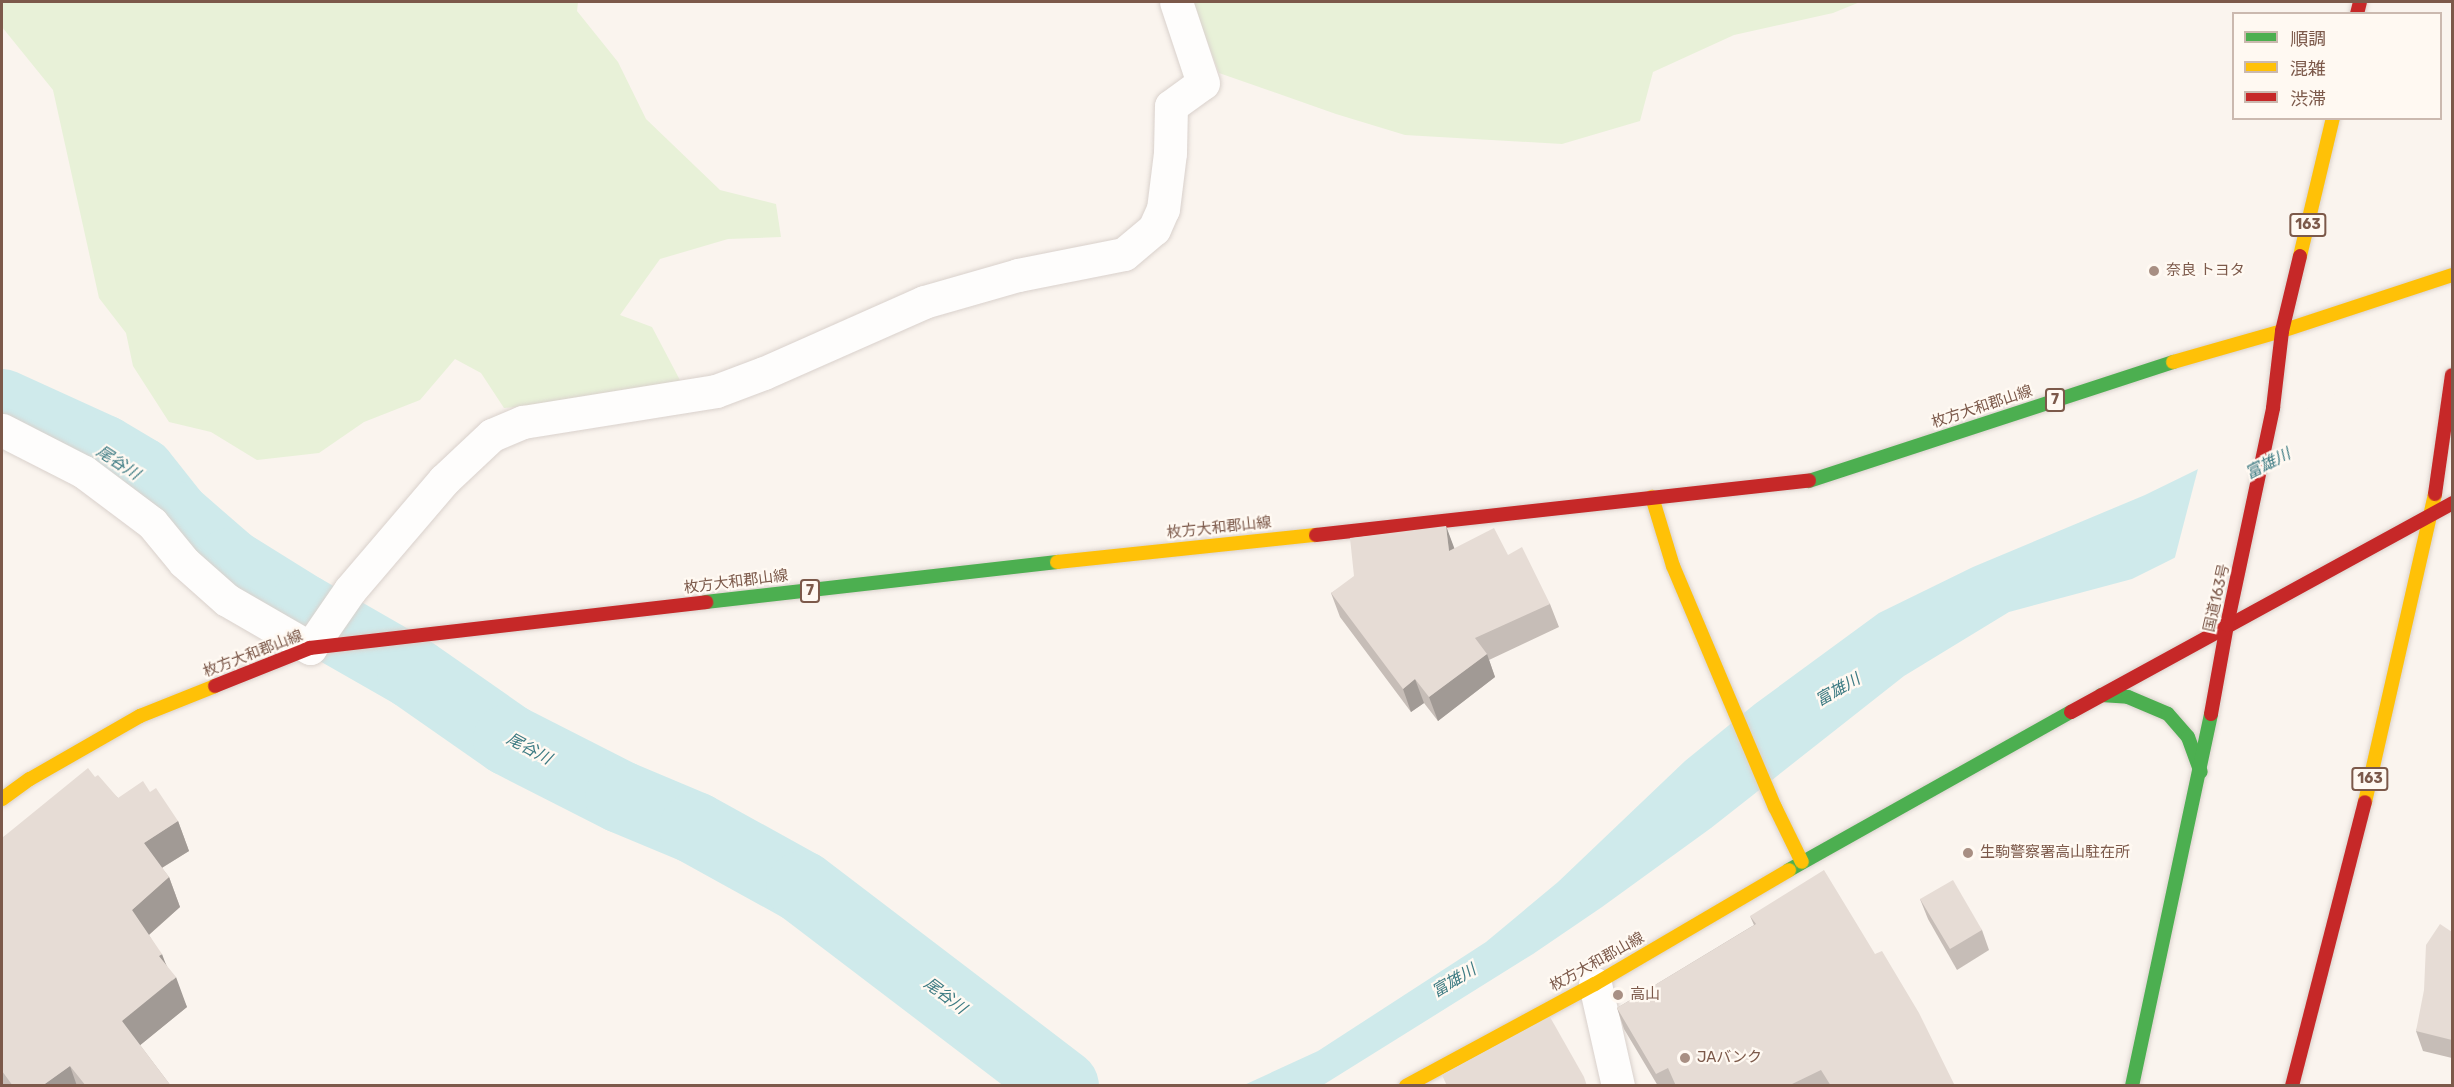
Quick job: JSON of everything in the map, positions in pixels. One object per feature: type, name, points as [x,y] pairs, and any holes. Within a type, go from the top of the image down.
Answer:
[{"type":"main road","name":"国道163号","points":[[2132,1086],[2201,772],[2227,625],[2242,564],[2273,408],[2282,331],[2333,120]]},
{"type":"main road","name":"枚方大和郡山線","points":[[2,799],[30,779],[140,716],[310,648],[1652,497],[1806,482],[2156,367],[2282,331],[2452,274]]},
{"type":"main road","name":"163","points":[[2292,1086],[2352,860],[2440,471],[2452,375]]},
{"type":"main road","points":[[1652,497],[1672,566],[1775,807],[1802,862]]},
{"type":"main road","name":"枚方大和郡山線","points":[[1406,1086],[1595,984],[1802,862],[2101,695],[2452,503]]},
{"type":"main road","points":[[2101,695],[2128,697],[2168,714],[2188,737],[2201,772]]},
{"type":"street","points":[[2,430],[84,472],[152,523],[184,562],[227,600],[310,648],[350,590],[444,480],[492,435],[523,422],[716,392],[924,302],[1018,275],[1124,254],[1154,229],[1163,208],[1170,153],[1172,106],[1203,83],[1176,2]]},
{"type":"street","points":[[1595,984],[1618,1086]]},
{"type":"green space","points":[[2,2],[578,2],[577,11],[618,62],[646,119],[720,190],[776,204],[781,237],[728,239],[660,259],[620,315],[652,327],[682,384],[568,402],[504,408],[481,373],[455,359],[420,400],[364,422],[319,453],[257,460],[211,432],[169,422],[133,366],[126,333],[99,298],[53,90],[2,27]]},
{"type":"green space","points":[[1192,2],[1860,2],[1833,13],[1734,35],[1653,72],[1640,121],[1562,144],[1405,135],[1336,114],[1219,73]]},
{"type":"water","name":"富雄川","points":[[2276,431],[2319,486],[2132,579],[2009,612],[1904,676],[1711,828],[1602,907],[1533,954],[1323,1085],[1242,1086],[1318,1051],[1486,942],[1558,882],[1685,761],[1755,704],[1879,613],[1973,567],[2145,495]]},
{"type":"pier","points":[[2452,342],[2452,415],[2321,489],[2174,561],[2199,465],[2365,379]]},
{"type":"building","points":[[1446,526],[1449,551],[1494,528],[1508,555],[1522,547],[1550,604],[1475,638],[1487,654],[1429,697],[1415,679],[1403,689],[1331,593],[1354,576],[1350,538]]},
{"type":"building","points":[[88,768],[95,777],[98,775],[118,798],[143,781],[150,792],[156,788],[178,821],[144,843],[169,877],[132,910],[162,954],[159,956],[176,977],[122,1021],[171,1086],[86,1086],[70,1066],[42,1086],[13,1086],[2,1071],[2,838]]},
{"type":"building","points":[[1824,870],[1875,954],[1882,951],[1919,1013],[1955,1086],[1831,1086],[1821,1070],[1788,1086],[1676,1086],[1668,1068],[1656,1074],[1617,1008],[1756,924],[1750,916]]},
{"type":"building","points":[[1953,880],[1982,930],[1950,949],[1920,899]]},
{"type":"building","points":[[2440,924],[2452,932],[2452,1040],[2416,1031],[2424,990],[2426,945]]},
{"type":"building","points":[[1550,1017],[1587,1086],[1447,1086],[1442,1075]]},
{"type":"waterway","name":"尾谷川","points":[[2,405],[103,451],[140,473],[175,517],[229,564],[303,610],[413,673],[509,740],[621,797],[695,828],[802,887],[1063,1086]]},
{"type":"traffic: fast","points":[[1809,481],[2173,362]]},
{"type":"traffic: fast","points":[[706,602],[1057,562]]},
{"type":"traffic: fast","points":[[2101,695],[2128,697],[2168,714],[2188,737],[2201,772]]},
{"type":"traffic: fast","points":[[1789,870],[2071,712]]},
{"type":"traffic: fast","points":[[2132,1086],[2211,714]]},
{"type":"traffic: slow","points":[[2300,256],[2333,120]]},
{"type":"traffic: slow","points":[[2173,362],[2282,331],[2452,275]]},
{"type":"traffic: slow","points":[[2365,802],[2435,494]]},
{"type":"traffic: slow","points":[[1652,497],[1673,566],[1775,807],[1802,862]]},
{"type":"traffic: slow","points":[[1057,562],[1316,535]]},
{"type":"traffic: slow","points":[[2,799],[30,779],[140,716],[215,686]]},
{"type":"traffic: slow","points":[[1406,1086],[1595,984],[1789,870]]},
{"type":"traffic: jam","points":[[2358,12],[2360,2]]},
{"type":"traffic: jam","points":[[2211,714],[2227,625],[2273,408],[2282,331],[2300,256]]},
{"type":"traffic: jam","points":[[2435,494],[2452,375]]},
{"type":"traffic: jam","points":[[1316,535],[1809,481]]},
{"type":"traffic: jam","points":[[2071,712],[2452,503]]},
{"type":"traffic: jam","points":[[215,686],[310,648],[706,602]]},
{"type":"traffic: jam","points":[[2292,1086],[2365,802]]},
{"type":"place","name":"奈良 トヨタ","points":[[2154,271]]},
{"type":"place","name":"生駒警察署高山駐在所","points":[[1968,853]]},
{"type":"place","name":"高山","points":[[1618,995]]},
{"type":"place","name":"JAバンク","points":[[1685,1058]]}]
